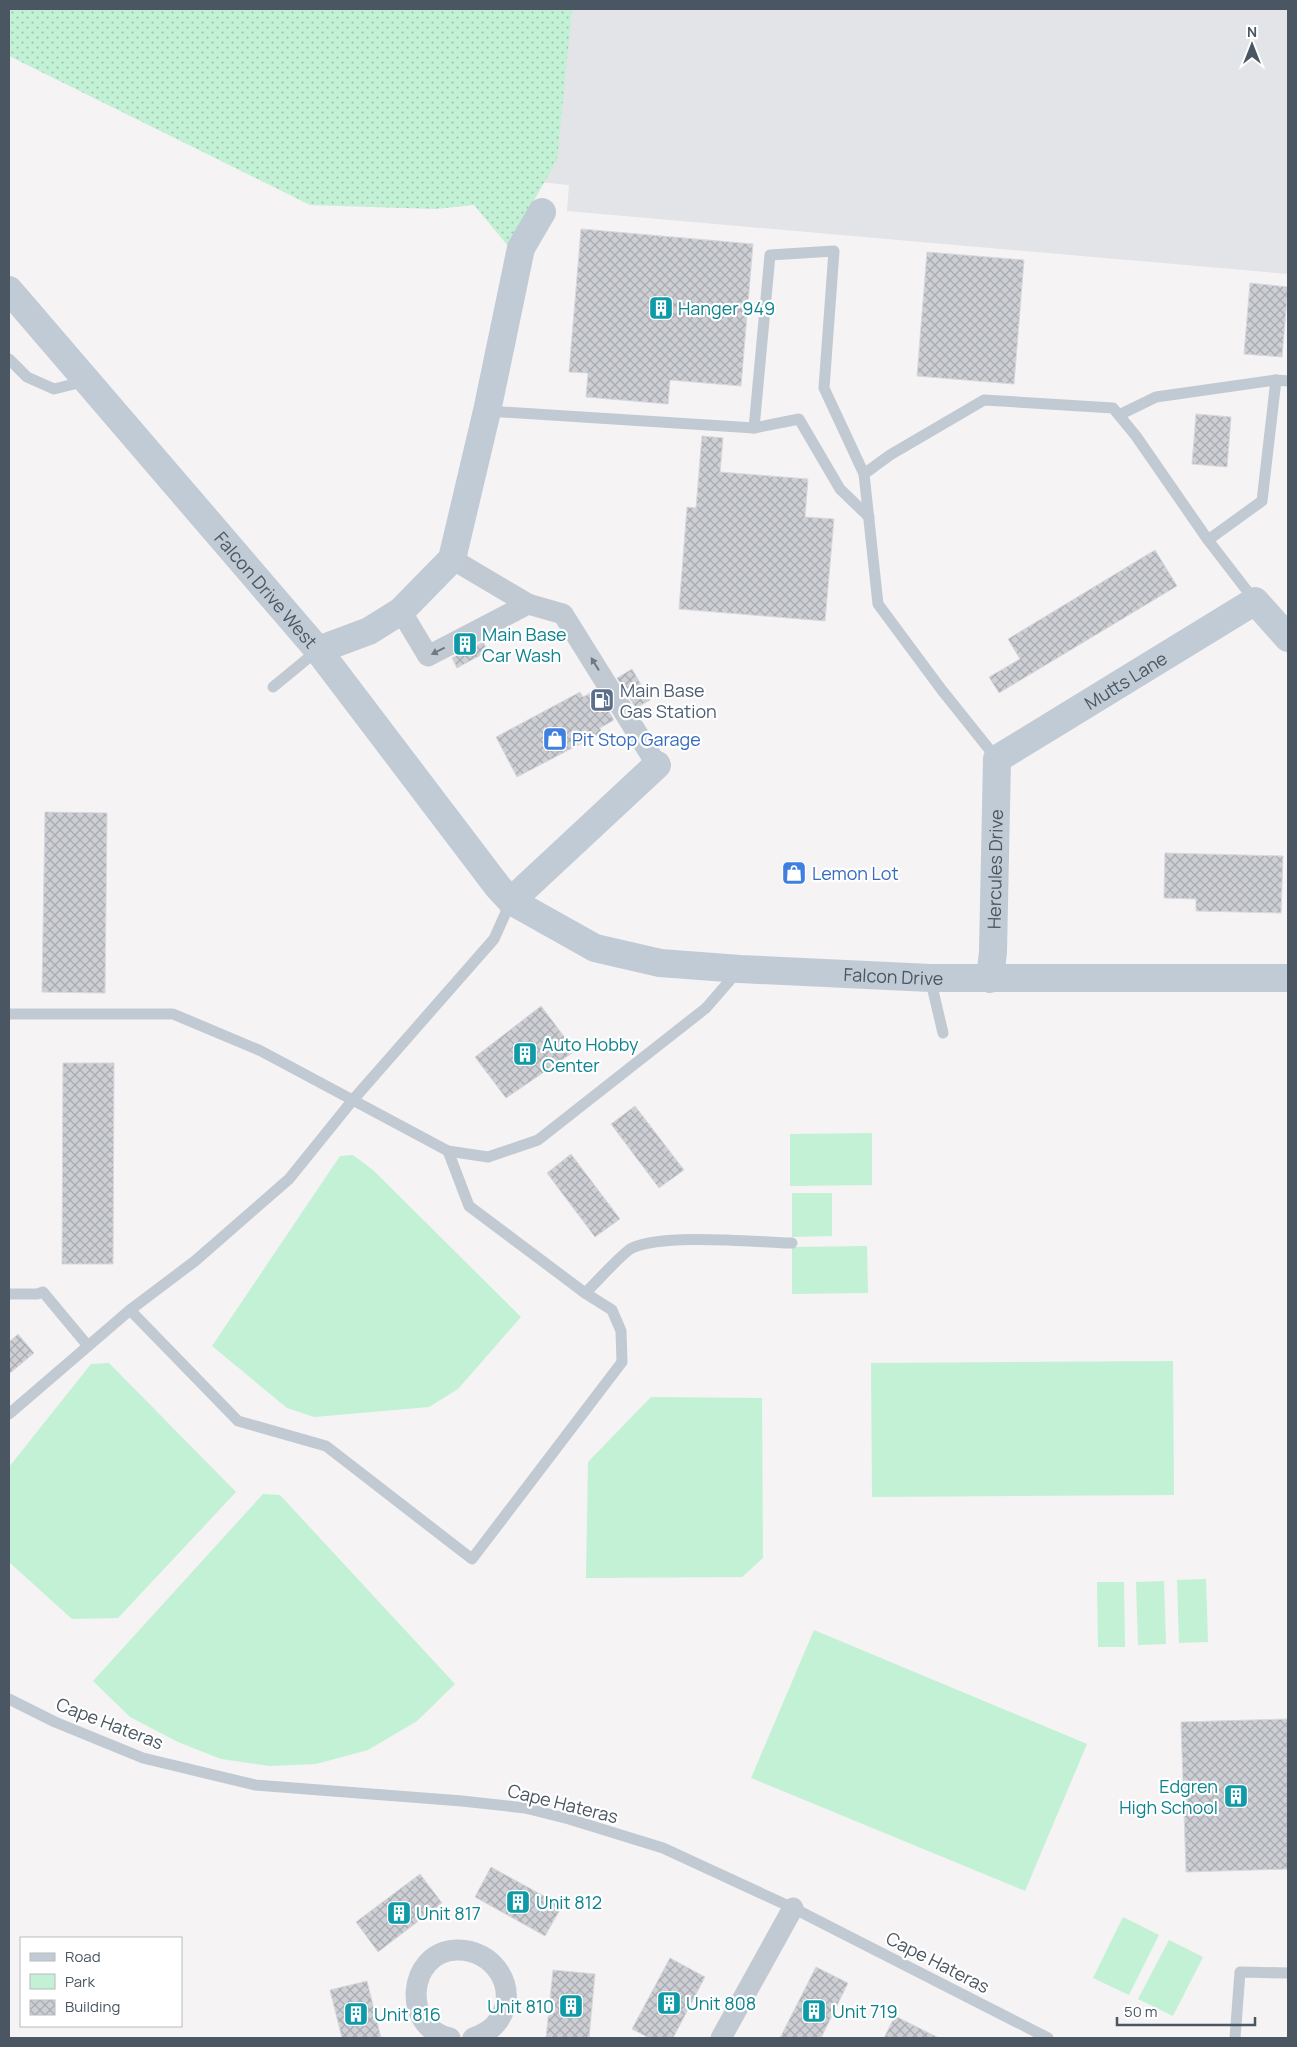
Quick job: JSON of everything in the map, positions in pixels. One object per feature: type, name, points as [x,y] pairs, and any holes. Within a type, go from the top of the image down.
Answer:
[{"type":"street","points":[[318,650],[369,631],[401,611],[452,559],[487,411],[521,248],[542,212]]},
{"type":"street","name":"Falcon Drive West","points":[[9,290],[318,650],[498,887],[511,901]]},
{"type":"street","points":[[452,559],[528,604],[563,614],[657,765],[511,901]]},
{"type":"street","points":[[1255,601],[1288,638]]},
{"type":"street","name":"Mutts Lane","points":[[997,759],[1255,601]]},
{"type":"street","points":[[401,611],[428,656],[528,604]]},
{"type":"street","name":"Hercules Drive","points":[[990,979],[993,952],[997,759]]},
{"type":"street","name":"Falcon Drive","points":[[511,901],[595,948],[660,963],[740,969],[930,978],[1288,978]]},
{"type":"street","points":[[721,2038],[793,1908]]},
{"type":"street","points":[[450,2038],[444,2037],[431,2029],[422,2018],[416,2005],[416,1990],[420,1976],[428,1964],[439,1955],[454,1950],[469,1950],[483,1955],[495,1965],[503,1978],[506,1993],[505,2008],[498,2021],[482,2036]]},
{"type":"lane","points":[[754,428],[770,255],[834,251],[824,388],[864,474],[878,604],[941,689],[997,759]]},
{"type":"lane","points":[[9,359],[27,377],[54,389],[87,380]]},
{"type":"lane","points":[[1208,540],[1262,501],[1276,380]]},
{"type":"lane","points":[[1119,415],[1156,397],[1276,380],[1288,381]]},
{"type":"lane","points":[[864,474],[890,455],[984,400],[1113,408],[1136,436],[1208,540],[1255,601]]},
{"type":"lane","points":[[487,411],[754,428],[799,419],[840,489],[869,517]]},
{"type":"lane","points":[[273,686],[318,650]]},
{"type":"lane","points":[[9,1414],[130,1310],[195,1260],[289,1179],[352,1101],[494,939],[511,901]]},
{"type":"lane","points":[[9,1014],[173,1014],[261,1051],[448,1151],[488,1157],[538,1140],[706,1008],[740,969]]},
{"type":"lane","points":[[930,978],[943,1033]]},
{"type":"lane","points":[[130,1310],[238,1420],[326,1446],[472,1559],[622,1362],[621,1331],[612,1310],[585,1293],[469,1206],[448,1151]]},
{"type":"lane","points":[[585,1293],[631,1248],[656,1241],[704,1240],[792,1243]]},
{"type":"lane","points":[[9,1294],[43,1292],[88,1346]]},
{"type":"lane","name":"Cape Hateras","points":[[9,1699],[54,1722],[143,1758],[255,1785],[462,1800],[525,1808],[663,1848],[793,1908],[1048,2038]]},
{"type":"lane","points":[[1236,2038],[1240,1972],[1288,1973]]},
{"type":"shaded area","points":[[479,9],[1288,9],[1288,274],[567,211],[569,185],[471,175]]},
{"type":"green space","points":[[9,9],[572,9],[557,160],[508,246],[474,205],[435,209],[310,205],[9,56]]},
{"type":"green space","points":[[872,1133],[872,1185],[790,1186],[790,1134]]},
{"type":"green space","points":[[353,1155],[373,1170],[521,1317],[458,1389],[429,1407],[314,1417],[287,1408],[212,1346],[340,1156]]},
{"type":"green space","points":[[792,1193],[832,1193],[832,1236],[792,1237]]},
{"type":"green space","points":[[867,1246],[868,1293],[792,1294],[792,1247]]},
{"type":"green space","points":[[1173,1361],[1174,1495],[872,1497],[871,1363]]},
{"type":"green space","points":[[109,1363],[236,1492],[118,1618],[72,1619],[9,1562],[9,1467],[91,1364]]},
{"type":"green space","points":[[651,1397],[762,1398],[763,1558],[742,1577],[586,1578],[588,1462]]},
{"type":"green space","points":[[263,1494],[280,1495],[455,1684],[417,1721],[368,1750],[316,1764],[270,1766],[221,1759],[178,1742],[130,1717],[93,1681]]},
{"type":"green space","points":[[1206,1579],[1208,1642],[1179,1643],[1177,1580]]},
{"type":"green space","points":[[1164,1581],[1166,1644],[1138,1645],[1136,1582]]},
{"type":"green space","points":[[1097,1582],[1124,1582],[1125,1647],[1098,1647]]},
{"type":"green space","points":[[814,1630],[1087,1744],[1025,1891],[751,1778]]},
{"type":"green space","points":[[1123,1917],[1159,1935],[1129,1995],[1093,1978]]},
{"type":"green space","points":[[1169,1940],[1203,1957],[1173,2016],[1138,1999]]},
{"type":"building","name":"Hanger 949","points":[[581,229],[753,244],[741,386],[670,380],[668,404],[586,397],[588,373],[569,372]]},
{"type":"building","points":[[927,252],[1024,260],[1014,384],[917,376]]},
{"type":"building","points":[[1250,283],[1288,287],[1282,357],[1244,354]]},
{"type":"building","points":[[1196,414],[1231,417],[1227,467],[1192,464]]},
{"type":"building","points":[[702,436],[723,438],[720,472],[808,479],[805,517],[834,519],[825,621],[679,609],[687,507],[696,508]]},
{"type":"building","points":[[1155,550],[1177,586],[999,693],[989,677],[1020,659],[1008,639]]},
{"type":"building","points":[[483,642],[488,651],[457,668],[452,658]]},
{"type":"building","points":[[632,669],[650,700],[636,708],[617,678]]},
{"type":"building","points":[[596,690],[614,720],[600,728],[601,733],[517,777],[496,737],[580,692],[583,697]]},
{"type":"building","points":[[45,812],[107,813],[105,993],[42,992]]},
{"type":"building","points":[[1165,853],[1283,856],[1281,913],[1196,911],[1196,899],[1164,898]]},
{"type":"building","name":"Auto Hobby Center","points":[[541,1006],[575,1051],[506,1098],[475,1057]]},
{"type":"building","points":[[63,1063],[114,1063],[113,1264],[62,1264]]},
{"type":"building","points":[[635,1106],[684,1170],[659,1188],[611,1124]]},
{"type":"building","points":[[571,1154],[620,1219],[595,1237],[547,1173]]},
{"type":"building","points":[[18,1334],[34,1353],[9,1374],[9,1342]]},
{"type":"building","name":"Edgren High School","points":[[1288,1719],[1288,1869],[1186,1872],[1181,1722]]},
{"type":"building","name":"Unit 812","points":[[491,1867],[562,1906],[545,1936],[475,1897]]},
{"type":"building","name":"Unit 817","points":[[420,1874],[442,1903],[378,1952],[356,1922]]},
{"type":"building","name":"Unit 808","points":[[670,1958],[705,1977],[673,2038],[649,2038],[632,2029]]},
{"type":"building","name":"Unit 719","points":[[816,1967],[848,1983],[821,2038],[780,2038]]},
{"type":"building","name":"Unit 810","points":[[553,1970],[595,1974],[589,2038],[546,2038]]},
{"type":"building","name":"Unit 816","points":[[367,1981],[381,2038],[342,2038],[330,1990]]},
{"type":"building","points":[[895,2016],[939,2038],[884,2038]]},
{"type":"place","name":"Hanger 949","points":[[661,308]]},
{"type":"place","name":"Main Base Car Wash","points":[[465,644]]},
{"type":"place","name":"Main Base Gas Station","points":[[602,700]]},
{"type":"place","name":"Pit Stop Garage","points":[[555,739]]},
{"type":"place","name":"Lemon Lot","points":[[794,873]]},
{"type":"place","name":"Auto Hobby Center","points":[[525,1054]]},
{"type":"place","name":"Edgren High School","points":[[1236,1796]]},
{"type":"place","name":"Unit 812","points":[[518,1902]]},
{"type":"place","name":"Unit 817","points":[[399,1913]]},
{"type":"place","name":"Unit 808","points":[[669,2003]]},
{"type":"place","name":"Unit 810","points":[[571,2006]]},
{"type":"place","name":"Unit 719","points":[[814,2011]]},
{"type":"place","name":"Unit 816","points":[[356,2014]]}]
